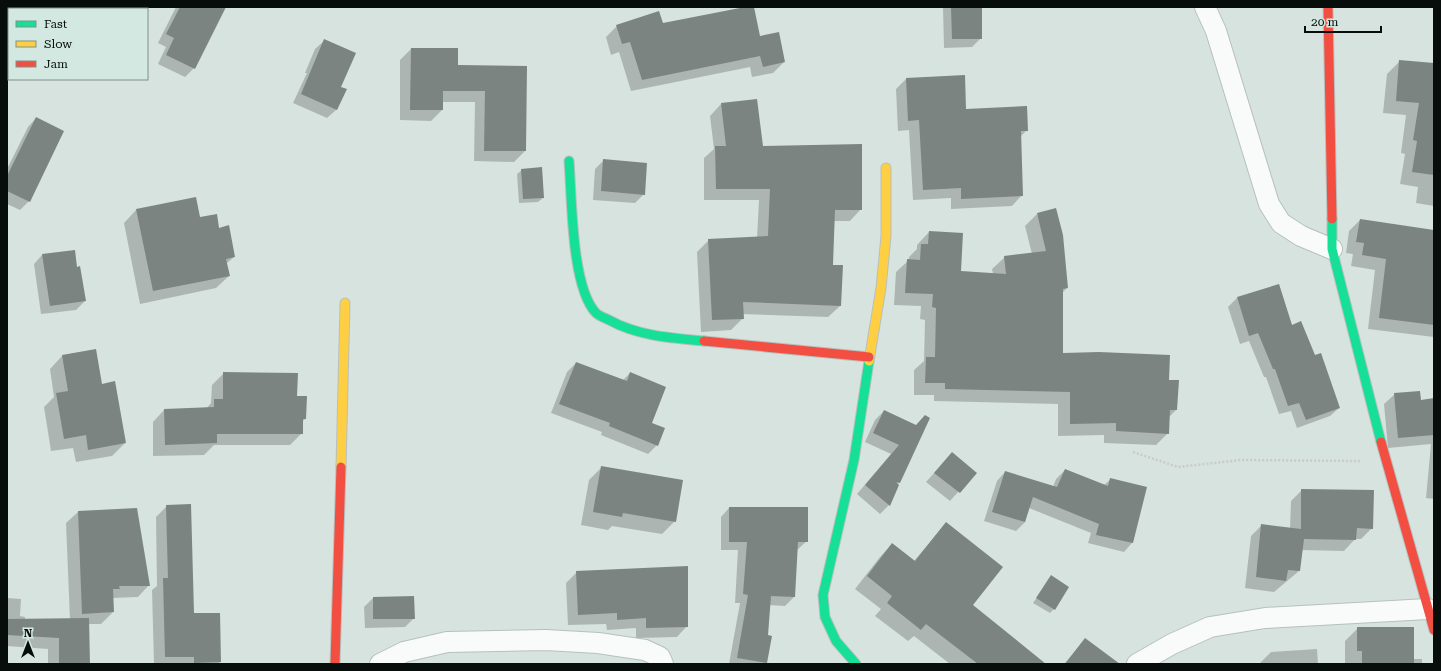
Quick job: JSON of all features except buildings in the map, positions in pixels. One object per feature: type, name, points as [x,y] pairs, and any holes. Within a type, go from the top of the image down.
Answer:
[{"type":"street","points":[[1205,7],[1216,32],[1269,204],[1281,223],[1301,236],[1332,249]]},
{"type":"street","points":[[1328,7],[1333,186],[1332,249],[1386,461],[1434,630]]},
{"type":"street","points":[[569,161],[575,245],[584,293],[596,313],[623,328],[661,337],[869,357]]},
{"type":"street","points":[[856,664],[836,641],[833,635],[825,618],[823,595],[854,460],[881,288],[886,236],[886,168]]},
{"type":"street","points":[[335,664],[339,582],[345,303]]},
{"type":"street","points":[[1136,664],[1172,644],[1210,627],[1265,618],[1428,609]]},
{"type":"street","points":[[380,664],[404,652],[447,642],[546,640],[598,643],[645,650],[660,658],[663,664]]},
{"type":"path","points":[[1133,452],[1178,467],[1241,460],[1386,461]]},
{"type":"traffic: fast","points":[[569,161],[572,218],[577,263],[588,300],[596,313],[631,330],[667,337],[704,341]]},
{"type":"traffic: fast","points":[[1332,219],[1332,249],[1381,442]]},
{"type":"traffic: fast","points":[[856,664],[836,641],[825,617],[823,595],[854,460],[869,361]]},
{"type":"traffic: slow","points":[[869,361],[881,288],[886,236],[886,168]]},
{"type":"traffic: slow","points":[[341,467],[345,303]]},
{"type":"traffic: jam","points":[[1328,7],[1332,219]]},
{"type":"traffic: jam","points":[[704,341],[869,357]]},
{"type":"traffic: jam","points":[[1381,442],[1434,630]]},
{"type":"traffic: jam","points":[[335,664],[341,467]]}]
